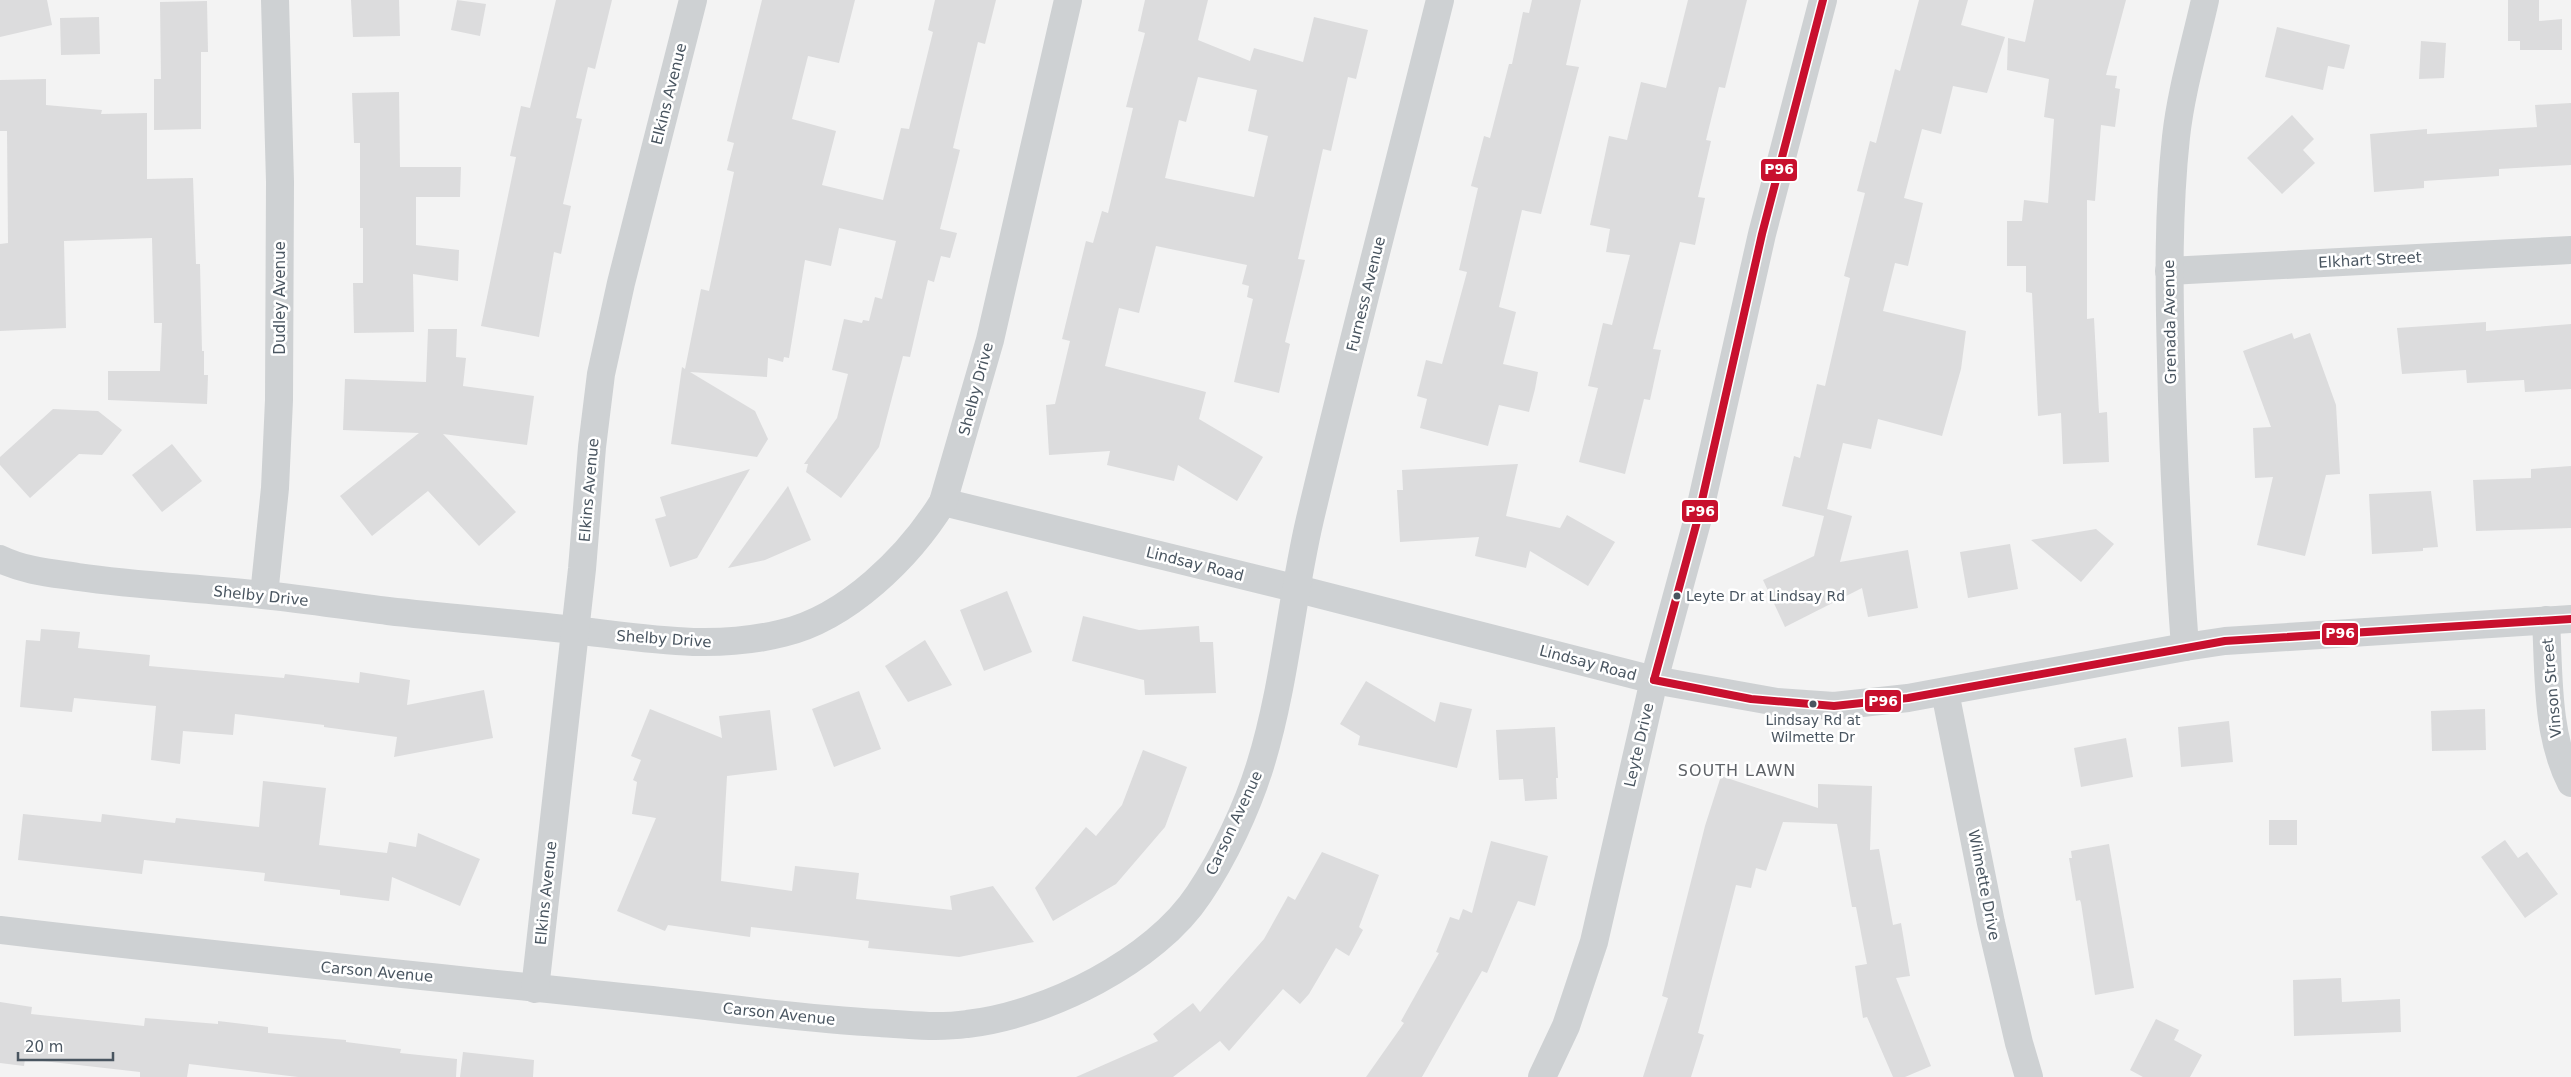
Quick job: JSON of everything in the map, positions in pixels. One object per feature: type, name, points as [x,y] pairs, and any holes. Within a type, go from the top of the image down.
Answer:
[{"type":"street","name":"Dudley Avenue","points":[[264,595],[275,488],[279,400],[280,192],[275,0]]},
{"type":"street","name":"Elkins Avenue","points":[[535,989],[601,374],[620,282],[693,0]]},
{"type":"street","name":"Shelby Drive","points":[[0,559],[41,572],[97,580],[264,595],[386,611],[575,630],[658,641],[712,643],[761,638],[801,628],[838,610],[856,597],[919,537],[943,502],[990,340],[1068,0]]},
{"type":"street","name":"Furness Avenue","points":[[1298,589],[1311,517],[1440,0]]},
{"type":"street","name":"Leyte Drive","points":[[1542,1077],[1566,1026],[1594,942],[1654,680],[1698,518],[1762,234],[1823,0]]},
{"type":"street","name":"Grenada Avenue","points":[[2185,647],[2176,528],[2169,271],[2171,192],[2176,134],[2205,0]]},
{"type":"street","name":"Elkhart Street","points":[[2169,271],[2571,250]]},
{"type":"street","name":"Lindsay Road","points":[[943,502],[1298,589],[1654,680],[1751,699],[1804,705],[1872,703],[1945,692],[2185,647],[2299,635],[2558,620]]},
{"type":"street","name":"Carson Avenue","points":[[0,930],[274,962],[829,1020],[937,1026],[990,1020],[1050,1002],[1088,986],[1129,960],[1185,914],[1213,872],[1260,766],[1298,589]]},
{"type":"street","name":"Vinson Street","points":[[2558,620],[2554,731],[2558,751],[2571,783]]},
{"type":"street","name":"Wilmette Drive","points":[[1945,692],[1991,923],[2019,1044],[2029,1077]]},
{"type":"building","points":[[0,0],[47,0],[52,25],[0,37]]},
{"type":"building","points":[[351,0],[399,0],[400,36],[353,37]]},
{"type":"building","points":[[457,0],[486,4],[480,36],[451,30]]},
{"type":"building","points":[[556,0],[612,0],[595,69],[588,67],[576,118],[582,119],[563,204],[571,206],[561,254],[554,252],[539,337],[481,326],[516,157],[510,156],[521,106],[530,108]]},
{"type":"building","points":[[762,0],[855,0],[839,63],[808,56],[792,119],[836,131],[822,185],[883,200],[901,128],[909,129],[933,32],[928,30],[935,0],[996,0],[985,44],[978,42],[953,148],[960,150],[940,229],[957,233],[950,258],[941,256],[934,282],[928,280],[910,357],[903,356],[879,447],[841,498],[806,472],[808,464],[804,464],[837,418],[848,374],[832,370],[844,319],[862,323],[863,320],[869,321],[875,297],[882,299],[896,241],[839,228],[831,266],[805,260],[789,358],[784,357],[783,362],[768,358],[767,377],[690,372],[755,411],[768,439],[757,457],[671,444],[682,367],[685,369],[701,289],[709,291],[734,172],[727,170],[734,143],[727,141]]},
{"type":"building","points":[[1145,0],[1208,0],[1198,40],[1250,61],[1254,48],[1303,62],[1314,17],[1368,30],[1356,79],[1348,77],[1331,151],[1323,149],[1298,259],[1305,260],[1285,342],[1290,344],[1279,393],[1234,382],[1253,299],[1247,297],[1249,286],[1242,284],[1247,265],[1156,246],[1139,313],[1119,308],[1105,366],[1206,392],[1199,419],[1263,457],[1237,501],[1178,465],[1174,481],[1107,465],[1110,451],[1049,455],[1046,405],[1055,404],[1070,341],[1062,339],[1086,241],[1093,243],[1102,211],[1108,213],[1133,108],[1126,107],[1145,33],[1138,31]],"holes":[[[1198,77],[1257,90],[1248,131],[1268,136],[1254,197],[1165,178],[1179,120],[1186,122]]]},
{"type":"building","points":[[1532,0],[1581,0],[1566,65],[1579,67],[1541,214],[1522,210],[1499,307],[1516,312],[1503,364],[1538,372],[1535,389],[1529,412],[1499,405],[1488,446],[1420,428],[1427,399],[1417,396],[1426,360],[1442,364],[1467,272],[1459,270],[1478,188],[1471,186],[1484,136],[1490,138],[1509,64],[1512,64],[1523,12],[1529,13]]},
{"type":"building","points":[[1688,0],[1747,0],[1725,88],[1719,87],[1706,140],[1711,141],[1698,197],[1705,198],[1695,245],[1680,242],[1653,349],[1661,350],[1650,400],[1644,399],[1625,474],[1579,462],[1598,388],[1588,386],[1603,323],[1612,325],[1630,255],[1606,252],[1610,229],[1590,225],[1609,136],[1627,140],[1641,82],[1666,88]]},
{"type":"building","points":[[1919,0],[1968,0],[1961,25],[2005,37],[1987,93],[1953,86],[1941,134],[1922,129],[1904,198],[1923,203],[1908,266],[1895,263],[1883,311],[1966,331],[1961,369],[1942,436],[1878,419],[1871,449],[1843,443],[1827,509],[1852,516],[1840,562],[1908,550],[1918,608],[1868,617],[1862,588],[1785,627],[1763,580],[1814,556],[1824,516],[1782,506],[1794,456],[1800,458],[1817,384],[1825,386],[1850,278],[1844,276],[1865,193],[1857,191],[1870,141],[1876,143],[1895,69],[1900,71]]},
{"type":"building","points":[[2034,0],[2126,0],[2106,75],[2117,76],[2115,88],[2120,89],[2115,127],[2101,125],[2095,201],[2087,200],[2087,319],[2094,318],[2099,413],[2107,412],[2109,462],[2063,464],[2061,413],[2038,416],[2032,293],[2026,292],[2026,266],[2007,266],[2007,221],[2022,221],[2024,200],[2048,203],[2054,119],[2044,117],[2049,79],[2007,70],[2008,38],[2025,42]]},
{"type":"building","points":[[2508,0],[2539,0],[2539,21],[2562,19],[2562,50],[2520,50],[2520,41],[2508,41]]},
{"type":"building","points":[[207,1],[208,52],[201,52],[201,129],[154,130],[154,79],[161,79],[160,2]]},
{"type":"building","points":[[99,17],[100,54],[61,55],[60,18]]},
{"type":"building","points":[[2277,27],[2350,45],[2344,69],[2328,66],[2323,90],[2265,77]]},
{"type":"building","points":[[2421,41],[2446,43],[2444,78],[2419,79]]},
{"type":"building","points":[[46,79],[46,105],[102,110],[101,114],[147,113],[147,179],[193,178],[196,264],[200,264],[202,351],[204,351],[204,375],[208,375],[207,404],[108,400],[108,371],[160,371],[162,323],[154,323],[152,238],[64,241],[66,328],[0,331],[0,244],[8,243],[7,131],[0,131],[0,80]]},
{"type":"building","points":[[399,92],[400,167],[461,167],[460,197],[416,197],[416,245],[459,250],[458,281],[413,274],[414,332],[354,333],[353,283],[363,283],[363,228],[360,228],[360,143],[354,143],[352,93]]},
{"type":"building","points":[[2571,103],[2571,165],[2499,169],[2499,176],[2424,181],[2424,188],[2374,192],[2370,134],[2427,129],[2427,134],[2537,127],[2535,105]]},
{"type":"building","points":[[2292,115],[2314,139],[2303,150],[2315,163],[2282,194],[2247,158]]},
{"type":"building","points":[[2486,322],[2486,331],[2571,324],[2571,389],[2525,392],[2524,380],[2467,383],[2466,370],[2402,374],[2397,328]]},
{"type":"building","points":[[428,329],[457,329],[456,357],[466,358],[463,386],[534,396],[527,445],[443,434],[516,512],[479,546],[428,491],[372,536],[340,496],[419,433],[343,430],[345,379],[426,382]]},
{"type":"building","points":[[2292,333],[2294,339],[2310,333],[2336,405],[2340,474],[2326,475],[2305,556],[2257,545],[2273,477],[2255,478],[2253,428],[2271,427],[2243,351]]},
{"type":"building","points":[[53,409],[98,411],[122,430],[102,455],[79,454],[30,498],[0,465],[0,457]]},
{"type":"building","points":[[172,444],[202,481],[162,512],[132,475]]},
{"type":"building","points":[[1518,464],[1506,516],[1560,528],[1567,515],[1615,542],[1588,586],[1530,551],[1526,568],[1475,556],[1479,537],[1400,542],[1397,490],[1403,490],[1402,470]]},
{"type":"building","points":[[2571,466],[2571,528],[2476,531],[2473,480],[2531,478],[2531,469]]},
{"type":"building","points":[[750,469],[697,558],[670,567],[655,519],[666,516],[660,497]]},
{"type":"building","points":[[788,486],[811,540],[765,560],[728,568]]},
{"type":"building","points":[[2431,491],[2438,547],[2423,548],[2423,551],[2372,554],[2369,494]]},
{"type":"building","points":[[2096,529],[2114,544],[2081,582],[2031,540]]},
{"type":"building","points":[[2010,544],[2018,589],[1968,598],[1960,552]]},
{"type":"building","points":[[1007,591],[1032,652],[984,671],[960,610]]},
{"type":"building","points":[[1083,616],[1139,630],[1199,626],[1200,642],[1213,642],[1216,693],[1145,695],[1144,680],[1072,661]]},
{"type":"building","points":[[41,629],[80,632],[78,648],[150,655],[149,666],[284,678],[285,674],[359,683],[360,672],[410,680],[407,705],[484,690],[493,738],[394,757],[397,737],[324,727],[324,725],[235,714],[233,735],[183,731],[180,764],[151,760],[156,706],[74,698],[72,712],[20,707],[26,640],[40,641]]},
{"type":"building","points":[[925,640],[952,685],[908,702],[885,666]]},
{"type":"building","points":[[1366,681],[1435,722],[1440,702],[1472,709],[1457,768],[1358,745],[1360,736],[1340,724]]},
{"type":"building","points":[[859,691],[881,749],[834,767],[812,709]]},
{"type":"building","points":[[650,709],[722,738],[719,716],[770,710],[777,770],[727,776],[721,881],[792,891],[795,866],[859,873],[856,899],[952,910],[950,896],[993,886],[1034,942],[959,957],[868,948],[869,941],[751,927],[750,937],[668,925],[665,931],[617,911],[656,818],[632,814],[637,782],[633,780],[641,760],[631,756]]},
{"type":"building","points":[[2485,709],[2486,750],[2432,751],[2431,711]]},
{"type":"building","points":[[2229,721],[2233,762],[2181,767],[2178,727]]},
{"type":"building","points":[[1555,727],[1558,778],[1556,778],[1557,799],[1525,801],[1523,779],[1499,780],[1496,730]]},
{"type":"building","points":[[2126,738],[2133,777],[2081,787],[2074,748]]},
{"type":"building","points":[[1143,750],[1187,767],[1165,827],[1116,884],[1053,921],[1035,888],[1086,827],[1096,836],[1122,805]]},
{"type":"building","points":[[1721,776],[1818,808],[1818,784],[1872,786],[1870,850],[1879,849],[1893,925],[1901,923],[1910,976],[1896,978],[1931,1066],[1905,1077],[1893,1077],[1867,1017],[1863,1018],[1855,966],[1867,964],[1856,907],[1852,907],[1837,824],[1783,822],[1766,871],[1756,868],[1751,888],[1736,885],[1698,1033],[1704,1035],[1691,1077],[1643,1077],[1668,998],[1662,996],[1705,826]]},
{"type":"building","points":[[263,781],[326,788],[319,845],[387,853],[389,842],[416,847],[418,833],[480,859],[460,906],[392,877],[389,901],[340,895],[340,890],[264,881],[265,873],[144,860],[142,874],[18,860],[23,814],[101,822],[102,814],[175,823],[176,818],[259,827]]},
{"type":"building","points":[[2269,820],[2297,820],[2297,845],[2269,845]]},
{"type":"building","points":[[2505,840],[2518,858],[2527,852],[2558,894],[2525,918],[2481,857]]},
{"type":"building","points":[[1491,841],[1548,856],[1535,906],[1518,901],[1487,973],[1482,971],[1422,1077],[1366,1077],[1404,1023],[1401,1021],[1439,953],[1436,952],[1450,917],[1459,920],[1463,909],[1472,913]]},
{"type":"building","points":[[2109,844],[2134,988],[2095,995],[2081,903],[2080,900],[2076,901],[2069,858],[2072,858],[2071,851]]},
{"type":"building","points":[[1322,852],[1379,875],[1359,927],[1363,930],[1349,956],[1336,948],[1309,994],[1300,1004],[1283,989],[1229,1051],[1220,1041],[1173,1077],[1076,1077],[1158,1041],[1153,1034],[1193,1003],[1200,1012],[1264,939],[1288,896],[1295,900]]},
{"type":"building","points":[[2341,978],[2342,1002],[2400,999],[2401,1032],[2294,1036],[2293,980]]},
{"type":"building","points":[[0,1002],[32,1007],[31,1014],[144,1026],[145,1018],[218,1024],[218,1021],[268,1027],[268,1033],[346,1040],[346,1042],[401,1049],[400,1053],[457,1059],[456,1077],[298,1077],[189,1064],[187,1077],[140,1077],[140,1072],[25,1059],[24,1066],[0,1063]]},
{"type":"building","points":[[2156,1019],[2179,1030],[2174,1040],[2202,1055],[2190,1077],[2143,1077],[2130,1070]]},
{"type":"building","points":[[463,1052],[534,1060],[533,1077],[460,1077]]},
{"type":"transit line","name":"P96","points":[[1654,680],[1698,518],[1762,234],[1823,0]]},
{"type":"transit line","name":"P96","points":[[1654,680],[1751,699],[1834,706],[1908,698],[2225,641],[2571,619]]},
{"type":"place","name":"Leyte Dr at Lindsay Rd","points":[[1677,596]]},
{"type":"place","name":"Lindsay Rd at Wilmette Dr","points":[[1813,704]]},
{"type":"district","name":"SOUTH LAWN","points":[[1737,770]]}]
